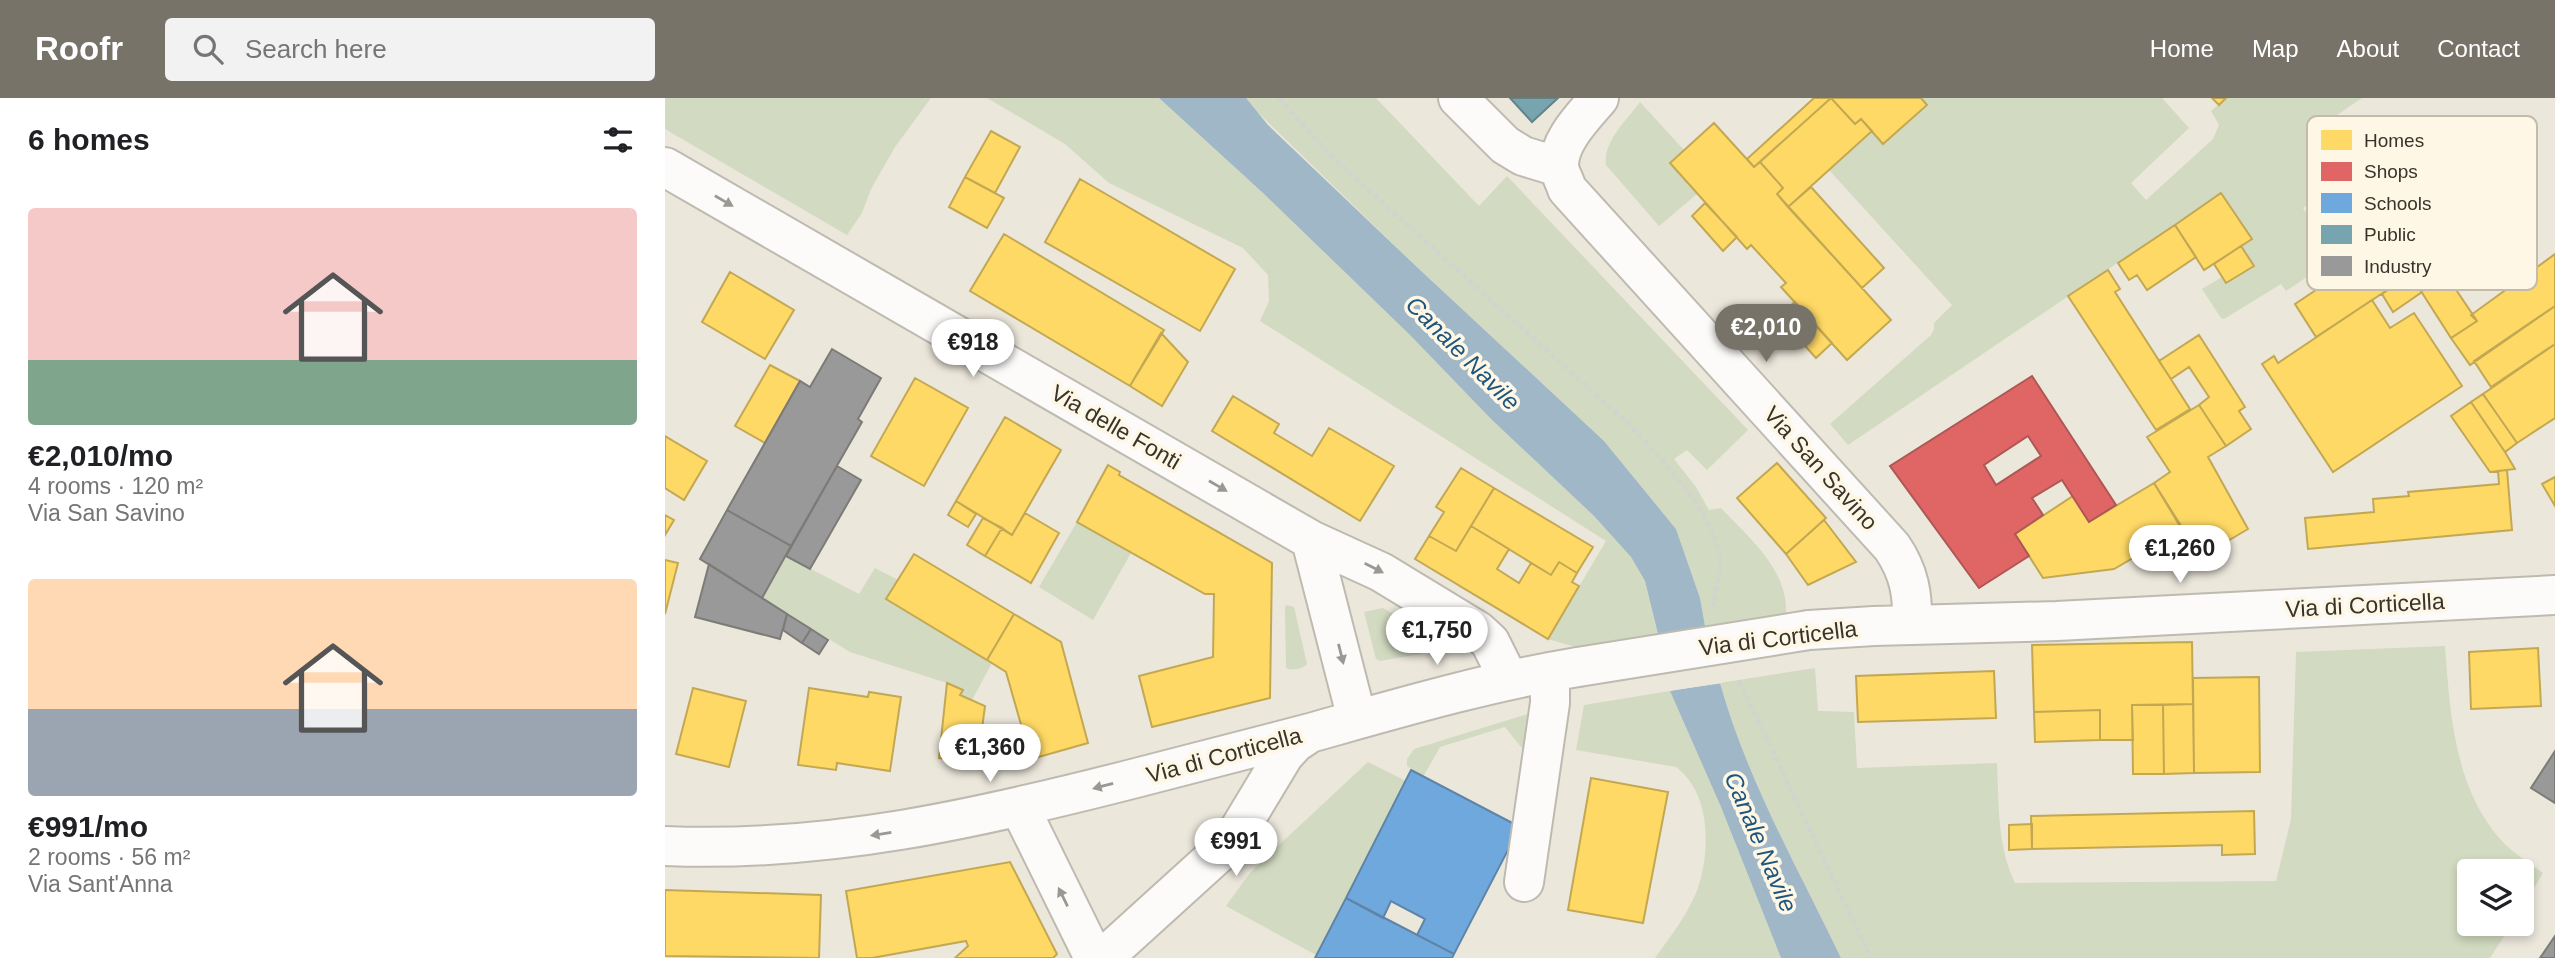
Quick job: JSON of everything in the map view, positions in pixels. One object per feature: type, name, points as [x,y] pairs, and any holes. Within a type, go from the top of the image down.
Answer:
[{"type":"street","points":[[1458,98],[1505,145],[1523,156],[1559,167],[1564,147],[1577,124],[1599,98]]},
{"type":"street","name":"Via delle Fonti","points":[[665,167],[1311,540],[1381,572],[1478,631],[1490,642],[1509,680]]},
{"type":"street","name":"Via San Savino","points":[[1559,167],[1567,189],[1892,547],[1903,562],[1910,581],[1912,624]]},
{"type":"street","points":[[1311,540],[1357,719]]},
{"type":"street","name":"Via di Corticella","points":[[665,846],[731,847],[803,843],[928,826],[1020,808],[1509,680],[1809,631],[2555,595]]},
{"type":"street","points":[[1524,882],[1550,704],[1564,669]]},
{"type":"street","points":[[1103,958],[1221,851],[1240,828],[1284,755],[1311,732]]},
{"type":"street","points":[[1020,808],[1094,958]]},
{"type":"path","points":[[1279,98],[1333,159],[1632,427],[1664,463],[1707,522],[1716,544],[1720,572],[1713,611]]},
{"type":"path","points":[[1738,680],[1871,958]]},
{"type":"green space","points":[[665,98],[931,98],[895,147],[871,189],[862,213],[847,235],[665,129]]},
{"type":"green space","points":[[987,98],[1159,98],[1263,193],[1410,335],[1491,419],[1594,516],[1631,557],[1645,581],[1658,634],[1575,647],[1548,639],[1606,541],[1260,321],[1269,301],[1268,275],[1243,248],[1109,183],[1065,144]]},
{"type":"green space","points":[[1243,98],[1376,98],[1479,206],[1507,176],[1748,430],[1707,470],[1687,450],[1674,459],[1696,487],[1709,510],[1721,508],[1765,555],[1781,583],[1786,614],[1705,626],[1700,598],[1676,529],[1604,441],[1419,269]]},
{"type":"green space","points":[[1921,98],[2162,98],[2189,128],[2131,183],[2146,200],[2213,139],[2219,125],[2211,111],[2226,98],[2362,98],[2336,116],[2307,116],[2307,205],[2303,208],[2307,214],[2307,277],[2286,291],[2281,284],[2224,319],[2221,318],[2202,289],[2222,277],[2226,283],[2253,266],[2241,246],[2251,239],[2221,193],[1848,445],[1830,424],[1931,335],[1934,323],[1952,305],[1829,170],[1872,131],[1884,144],[1926,105]]},
{"type":"green space","points":[[1640,102],[1684,150],[1670,163],[1697,194],[1659,226],[1606,165],[1612,139]]},
{"type":"green space","points":[[1077,522],[1131,553],[1093,620],[1039,587]]},
{"type":"green space","points":[[786,556],[859,594],[875,568],[898,580],[992,663],[972,700],[960,695],[962,690],[947,683],[850,652],[762,598]]},
{"type":"green space","points":[[1287,605],[1294,607],[1307,664],[1297,669],[1286,668]]},
{"type":"green space","points":[[1383,608],[1437,640],[1436,651],[1380,661],[1376,659],[1364,612]]},
{"type":"green space","points":[[2445,646],[2449,697],[2464,773],[2485,819],[2501,840],[2523,859],[2457,859],[2457,936],[2504,936],[2490,958],[1841,958],[1759,789],[1731,719],[1720,683],[1815,668],[1818,711],[1854,712],[1857,768],[1997,763],[2002,839],[2015,883],[2276,881],[2291,819],[2296,652]]},
{"type":"green space","points":[[1670,691],[1721,807],[1781,958],[1655,958],[1696,893],[1706,843],[1702,808],[1688,779],[1676,767],[1576,750],[1584,705]]},
{"type":"green space","points":[[1528,714],[1533,715],[1527,748],[1521,747],[1505,727],[1440,747],[1423,777],[1407,766],[1407,759],[1414,749]]},
{"type":"green space","points":[[1368,762],[1406,781],[1316,955],[1226,906],[1250,873]]},
{"type":"green space","points":[[2534,867],[2543,873],[2534,888]]},
{"type":"water","name":"Canale Navile","points":[[1159,98],[1246,98],[1268,125],[1604,441],[1676,529],[1700,598],[1705,626],[1658,634],[1645,581],[1631,557],[1594,516],[1491,419],[1410,335],[1263,193]]},
{"type":"water","name":"Canale Navile","points":[[1720,683],[1731,719],[1759,789],[1841,958],[1781,958],[1721,807],[1670,691]]},
{"type":"pier","points":[[1719,680],[1723,683],[1667,691],[1669,687]]},
{"type":"building: Homes","points":[[1814,98],[1831,98],[1754,167],[1747,159]]},
{"type":"building: Homes","points":[[1831,98],[1855,124],[1861,119],[1872,131],[1788,207],[1777,194],[1783,188],[1760,162]]},
{"type":"building: Homes","points":[[1831,98],[1921,98],[1927,105],[1883,144],[1861,119],[1855,124]]},
{"type":"building: Homes","points":[[2212,98],[2226,98],[2219,105]]},
{"type":"building: Homes","points":[[1714,123],[1754,167],[1760,162],[1783,188],[1777,194],[1891,320],[1847,360],[1781,287],[1786,283],[1751,245],[1747,249],[1670,163]]},
{"type":"building: Homes","points":[[991,131],[1020,147],[995,193],[965,177]]},
{"type":"building: Homes","points":[[965,177],[1004,198],[987,228],[949,207]]},
{"type":"building: Homes","points":[[1080,179],[1235,269],[1200,331],[1045,242]]},
{"type":"building: Homes","points":[[1811,187],[1884,268],[1862,288],[1788,207]]},
{"type":"building: Homes","points":[[2221,193],[2252,239],[2204,270],[2175,225]]},
{"type":"building: Homes","points":[[1705,203],[1737,237],[1723,251],[1692,216]]},
{"type":"building: Homes","points":[[2175,225],[2196,257],[2147,290],[2137,275],[2129,280],[2118,263]]},
{"type":"building: Homes","points":[[1004,234],[1164,330],[1130,386],[970,291]]},
{"type":"building: Homes","points":[[2241,246],[2254,266],[2226,283],[2214,264]]},
{"type":"building: Homes","points":[[2555,254],[2555,306],[2470,365],[2451,338],[2477,321],[2471,315],[2505,290],[2537,290],[2537,267]]},
{"type":"building: Homes","points":[[2108,270],[2120,289],[2115,292],[2190,409],[2156,430],[2068,296]]},
{"type":"building: Homes","points":[[730,272],[794,310],[765,359],[702,322]]},
{"type":"building: Homes","points":[[2316,290],[2387,290],[2316,337],[2295,304]]},
{"type":"building: Homes","points":[[2388,290],[2422,292],[2393,312],[2382,294]]},
{"type":"building: Homes","points":[[2420,290],[2456,290],[2477,321],[2451,338]]},
{"type":"building: Homes","points":[[2372,300],[2390,328],[2414,313],[2462,386],[2333,472],[2262,364],[2274,356],[2278,363]]},
{"type":"building: Homes","points":[[1795,302],[1832,343],[1816,358],[1778,316]]},
{"type":"building: Homes","points":[[2555,306],[2555,344],[2491,387],[2474,361]]},
{"type":"building: Homes","points":[[1161,333],[1188,362],[1162,406],[1130,386]]},
{"type":"building: Homes","points":[[2199,335],[2245,407],[2239,411],[2251,429],[2226,446],[2199,405],[2209,397],[2189,367],[2171,379],[2159,361]]},
{"type":"building: Homes","points":[[2555,344],[2555,418],[2517,443],[2483,394]]},
{"type":"building: Homes","points":[[770,365],[800,381],[765,443],[735,426]]},
{"type":"building: Homes","points":[[915,378],[968,408],[924,486],[871,456]]},
{"type":"building: Homes","points":[[2483,394],[2517,443],[2505,452],[2471,402]]},
{"type":"building: Homes","points":[[1233,396],[1279,424],[1274,433],[1312,456],[1329,428],[1394,466],[1360,521],[1212,431]]},
{"type":"building: Homes","points":[[2471,402],[2515,469],[2490,472],[2451,416]]},
{"type":"building: Homes","points":[[2199,405],[2226,446],[2208,457],[2248,529],[2199,558],[2154,483],[2170,472],[2147,437]]},
{"type":"building: Homes","points":[[1005,417],[1061,450],[1012,535],[956,501]]},
{"type":"building: Homes","points":[[665,436],[707,461],[684,500],[665,488]]},
{"type":"building: Homes","points":[[1777,463],[1826,518],[1786,554],[1737,498]]},
{"type":"building: Homes","points":[[1108,465],[1120,472],[1119,475],[1272,563],[1270,698],[1152,727],[1139,676],[1213,657],[1214,594],[1205,594],[1077,522]]},
{"type":"building: Homes","points":[[1461,468],[1494,488],[1456,551],[1429,536],[1444,512],[1436,507]]},
{"type":"building: Homes","points":[[2507,470],[2512,530],[2308,549],[2305,518],[2374,512],[2373,499],[2409,496],[2408,492],[2499,484],[2498,471]]},
{"type":"building: Homes","points":[[2555,477],[2555,506],[2542,484]]},
{"type":"building: Homes","points":[[2154,483],[2183,529],[2114,569],[2043,578],[2015,534],[2073,496],[2089,522]]},
{"type":"building: Homes","points":[[1494,488],[1593,547],[1577,573],[1559,562],[1551,575],[1471,526]]},
{"type":"building: Homes","points":[[956,501],[976,514],[968,527],[948,515]]},
{"type":"building: Homes","points":[[1025,513],[1059,533],[1031,583],[985,556],[1002,528],[1012,535]]},
{"type":"building: Homes","points":[[665,515],[674,520],[665,535]]},
{"type":"building: Homes","points":[[983,518],[1002,528],[985,556],[967,545]]},
{"type":"building: Homes","points":[[1824,520],[1856,562],[1808,585],[1786,554]]},
{"type":"building: Homes","points":[[1471,526],[1509,549],[1497,569],[1519,583],[1531,563],[1551,575],[1559,562],[1577,573],[1572,582],[1579,586],[1548,639],[1415,559],[1429,536],[1456,551]]},
{"type":"building: Homes","points":[[914,554],[1014,614],[987,660],[886,599]]},
{"type":"building: Homes","points":[[665,560],[678,563],[665,614]]},
{"type":"building: Homes","points":[[1014,614],[1061,642],[1088,743],[1021,762],[1013,731],[1022,728],[1006,672],[987,660]]},
{"type":"building: Homes","points":[[2192,642],[2193,704],[2132,705],[2133,740],[2100,740],[2100,710],[2034,712],[2032,645]]},
{"type":"building: Homes","points":[[2538,648],[2541,706],[2471,709],[2469,652]]},
{"type":"building: Homes","points":[[1994,671],[1996,718],[1858,722],[1856,676]]},
{"type":"building: Homes","points":[[2259,677],[2260,772],[2194,773],[2193,678]]},
{"type":"building: Homes","points":[[947,683],[963,690],[960,695],[985,706],[978,759],[955,766],[956,760],[939,758]]},
{"type":"building: Homes","points":[[693,688],[746,701],[729,767],[676,754]]},
{"type":"building: Homes","points":[[809,688],[868,697],[869,692],[901,697],[890,771],[837,763],[836,770],[798,765]]},
{"type":"building: Homes","points":[[2193,704],[2194,773],[2164,774],[2163,705]]},
{"type":"building: Homes","points":[[2132,705],[2163,705],[2164,774],[2133,774]]},
{"type":"building: Homes","points":[[2100,710],[2100,740],[2035,742],[2034,712]]},
{"type":"building: Homes","points":[[1591,778],[1668,792],[1643,923],[1568,910]]},
{"type":"building: Homes","points":[[2254,811],[2255,854],[2222,855],[2222,845],[2032,849],[2031,816]]},
{"type":"building: Homes","points":[[2032,824],[2032,849],[2009,850],[2009,825]]},
{"type":"building: Homes","points":[[1010,862],[1057,954],[1053,958],[955,958],[968,946],[966,941],[872,958],[857,958],[846,891]]},
{"type":"building: Homes","points":[[665,890],[821,895],[819,958],[665,956]]},
{"type":"building: Shops","points":[[2032,376],[2116,505],[2089,522],[2062,480],[2032,498],[2043,515],[2015,534],[2029,556],[1979,588],[1890,466]],"holes":[[[2028,436],[2041,456],[1996,485],[1984,465]]]},
{"type":"building: Schools","points":[[1411,770],[1520,827],[1454,954],[1417,935],[1425,919],[1391,901],[1383,918],[1346,898]]},
{"type":"building: Schools","points":[[1346,898],[1454,954],[1452,958],[1315,958]]},
{"type":"building: Public","points":[[1510,98],[1558,98],[1532,122]]},
{"type":"building: Industry","points":[[832,349],[881,378],[858,419],[862,422],[791,546],[727,510],[800,381],[810,387]]},
{"type":"building: Industry","points":[[837,466],[861,480],[810,569],[786,556]]},
{"type":"building: Industry","points":[[727,510],[791,546],[762,598],[700,559]]},
{"type":"building: Industry","points":[[709,564],[787,614],[780,639],[695,617]]},
{"type":"building: Industry","points":[[787,614],[811,629],[802,643],[783,630]]},
{"type":"building: Industry","points":[[811,629],[828,640],[819,654],[802,643]]},
{"type":"building: Industry","points":[[2555,751],[2555,803],[2531,788]]},
{"type":"building: Industry","points":[[2555,936],[2555,958],[2540,958]]}]
